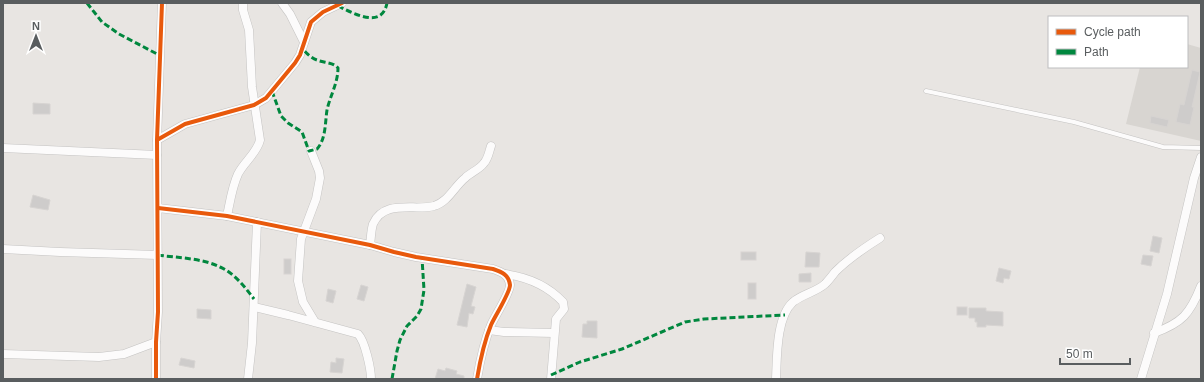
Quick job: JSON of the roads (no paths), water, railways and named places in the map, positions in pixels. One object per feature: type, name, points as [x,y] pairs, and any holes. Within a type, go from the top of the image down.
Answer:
[{"type":"street","points":[[156,379],[158,312],[157,140],[162,3]]},
{"type":"street","points":[[227,216],[233,188],[238,174],[259,144],[260,136],[254,105],[249,30],[244,15],[243,3]]},
{"type":"street","points":[[282,3],[290,14],[304,42]]},
{"type":"street","points":[[157,140],[190,121],[254,105],[266,98],[300,55],[309,25],[313,19],[342,3]]},
{"type":"street","points":[[370,245],[373,224],[381,214],[393,208],[424,208],[440,204],[465,177],[484,164],[487,160],[491,146]]},
{"type":"street","points":[[3,148],[157,155]]},
{"type":"street","points":[[311,151],[319,171],[320,178],[316,199],[303,231],[299,260],[299,286],[303,302],[315,322]]},
{"type":"street","points":[[1142,379],[1154,333],[1167,294],[1194,178],[1201,157]]},
{"type":"street","points":[[158,208],[227,216],[370,245],[416,257],[494,269],[505,274],[520,277],[552,291],[563,302],[564,309],[556,318],[551,379]]},
{"type":"street","points":[[248,379],[254,307],[257,222]]},
{"type":"street","points":[[776,379],[778,345],[781,327],[790,306],[806,294],[824,284],[841,267],[880,238]]},
{"type":"street","points":[[3,249],[158,255]]},
{"type":"street","points":[[477,379],[480,360],[489,330],[509,288],[509,283],[505,274]]},
{"type":"street","points":[[1154,333],[1172,326],[1182,319],[1190,309],[1201,286]]},
{"type":"street","points":[[254,307],[348,330],[360,336],[364,344],[371,379]]},
{"type":"street","points":[[489,330],[504,332],[554,333]]},
{"type":"street","points":[[3,354],[99,357],[124,354],[156,342]]},
{"type":"lane","points":[[926,91],[1074,122],[1163,147],[1201,148]]}]
